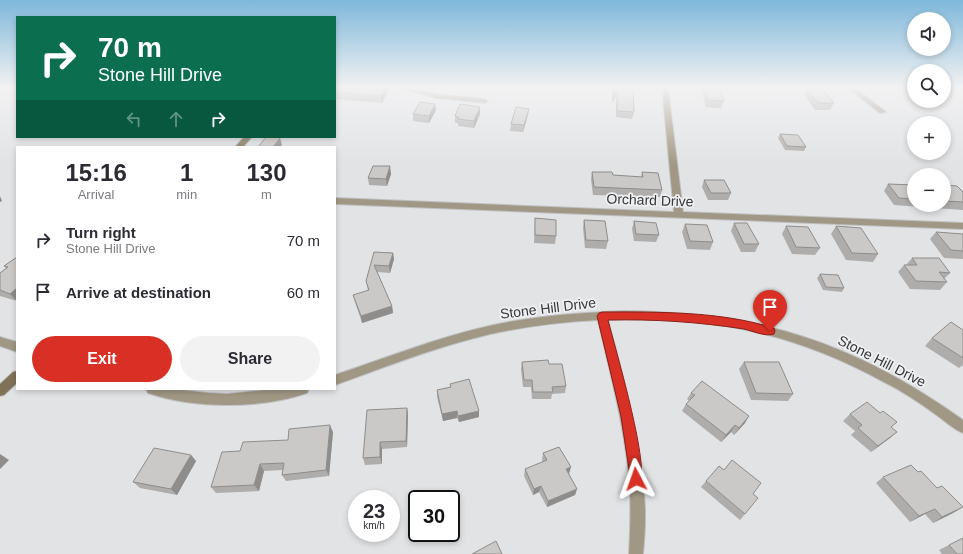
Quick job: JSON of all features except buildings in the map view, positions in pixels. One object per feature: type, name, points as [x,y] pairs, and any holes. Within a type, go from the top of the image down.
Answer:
[{"type":"main road","points":[[240,146],[247,138]]},
{"type":"main road","points":[[0,391],[16,377]]},
{"type":"street","points":[[668,114],[679,215]]},
{"type":"street","name":"Orchard Drive","points":[[336,201],[963,226]]},
{"type":"street","points":[[602,316],[627,416],[635,464],[637,508],[636,554]]},
{"type":"street","name":"Stone Hill Drive","points":[[336,380],[446,342],[488,331],[562,318],[657,316],[710,320],[756,327],[799,339],[849,358],[895,382],[943,412],[963,427]]},
{"type":"street","points":[[0,341],[16,347]]},
{"type":"street","points":[[158,390],[199,397],[241,399],[280,395],[299,390]]},
{"type":"route","points":[[636,479],[627,416],[602,316],[657,316],[710,320],[756,327],[770,331]]}]
